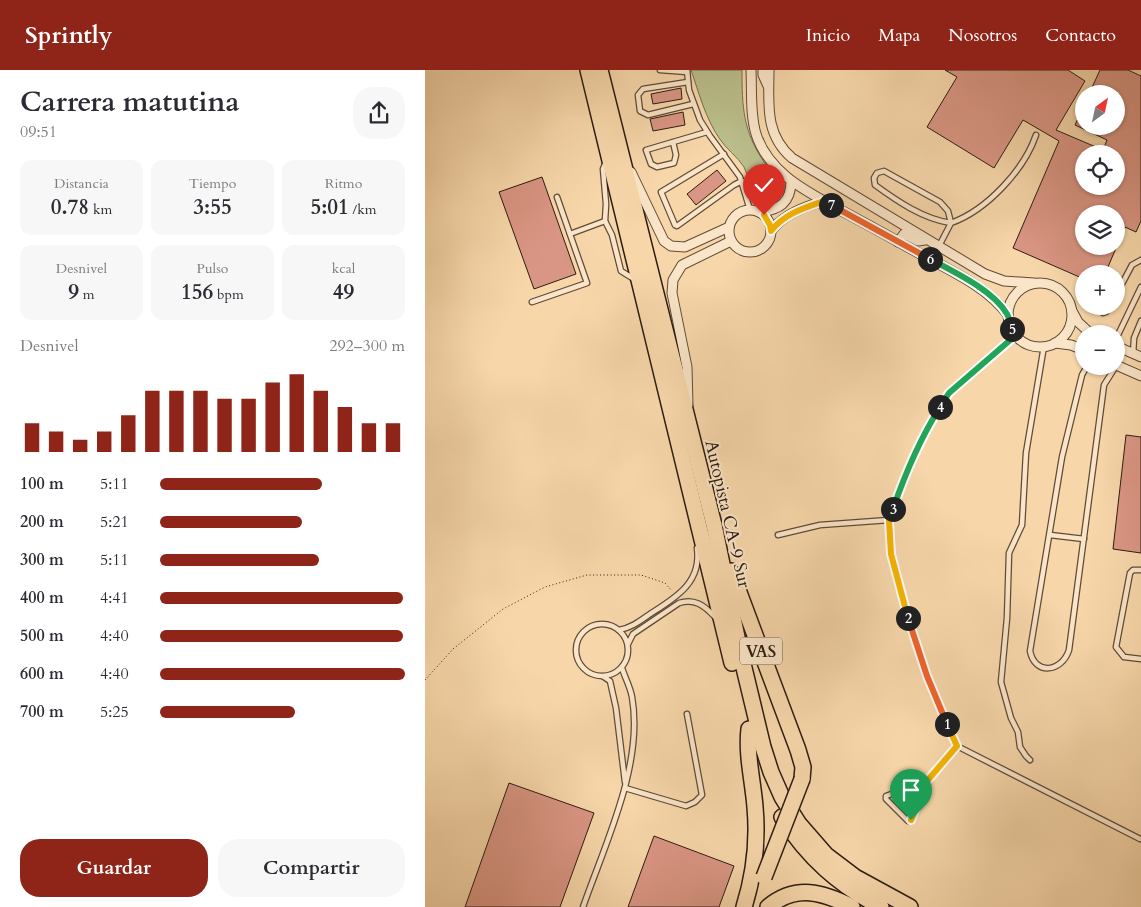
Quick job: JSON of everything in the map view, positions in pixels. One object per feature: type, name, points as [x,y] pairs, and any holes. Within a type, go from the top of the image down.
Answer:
[{"type":"highway","name":"Autopista CA-9 Sur","points":[[588,70],[615,146],[713,525],[739,647],[771,772],[782,797],[799,824],[826,856],[855,877],[910,907]]},
{"type":"highway","name":"Autopista CA-9 Sur","points":[[600,70],[640,283],[755,751],[775,805],[796,839],[816,862],[842,883],[880,906]]},
{"type":"highway","points":[[607,70],[615,146]]},
{"type":"highway","name":"VAS","points":[[713,525],[803,767],[802,779],[751,907]]},
{"type":"highway","points":[[744,907],[756,842],[755,807],[747,745],[749,729]]},
{"type":"highway","points":[[768,907],[784,896],[801,892],[823,894],[853,907]]},
{"type":"street","points":[[751,70],[753,114],[757,135],[775,167],[791,181],[824,201],[983,290],[997,301],[1008,316]]},
{"type":"street","points":[[763,70],[763,75],[769,88]]},
{"type":"street","points":[[769,70],[769,108],[774,136],[785,152],[799,164],[985,274],[1004,281],[1047,284],[1059,289],[1067,298],[1081,325]]},
{"type":"street","points":[[615,146],[665,241],[671,246],[685,247],[729,228]]},
{"type":"street","points":[[754,211],[768,219],[771,231],[770,239],[766,246],[759,250],[744,252],[736,248],[729,235],[729,228],[736,215],[754,211],[769,211],[779,206],[788,199],[791,192],[791,181]]},
{"type":"street","points":[[771,231],[785,216],[824,201]]},
{"type":"street","points":[[863,222],[894,233],[900,222]]},
{"type":"street","points":[[898,242],[904,234],[918,240],[928,240]]},
{"type":"street","points":[[687,423],[689,394],[687,366],[672,293],[673,280],[682,265],[731,241]]},
{"type":"street","points":[[1034,283],[1024,287],[1015,295],[1010,304],[1008,316],[1010,326],[1016,335],[1029,344],[1045,346],[1055,343],[1069,330],[1072,310]]},
{"type":"street","points":[[1055,343],[1075,347]]},
{"type":"street","points":[[1125,350],[1137,355]]},
{"type":"street","points":[[1125,369],[1141,376]]},
{"type":"lane","points":[[660,70],[687,71],[693,104],[707,132],[737,171],[754,211]]},
{"type":"lane","points":[[688,82],[643,89],[638,95],[641,111],[648,115],[693,104]]},
{"type":"lane","points":[[673,142],[676,155],[674,163],[657,167],[651,164],[646,150],[673,142],[707,132]]},
{"type":"lane","points":[[939,247],[951,223],[948,211],[940,202],[884,172],[877,173],[875,185],[889,195],[925,216],[951,223],[966,218],[997,192],[1031,152],[1036,135]]},
{"type":"lane","points":[[615,146],[603,169],[606,204],[605,221],[612,235],[621,271],[640,283]]},
{"type":"lane","points":[[724,154],[661,192],[675,225],[677,226],[733,185],[742,181]]},
{"type":"lane","points":[[532,302],[587,283],[557,197]]},
{"type":"lane","points":[[570,234],[605,221]]},
{"type":"lane","points":[[1125,278],[1132,265],[1141,260]]},
{"type":"lane","points":[[1123,325],[1141,286]]},
{"type":"lane","points":[[1137,355],[1134,338],[1141,321]]},
{"type":"lane","points":[[1016,335],[949,393],[927,428],[903,480],[889,520],[891,554],[927,676],[957,746],[1140,839]]},
{"type":"lane","points":[[1030,760],[1025,756],[1020,747],[1018,732],[1011,718],[1001,682],[1007,618],[1009,553],[1022,525],[1027,453],[1045,346]]},
{"type":"lane","points":[[1082,375],[1062,457],[1030,652],[1031,660],[1041,667],[1055,667],[1066,660],[1069,650],[1104,385],[1110,375]]},
{"type":"lane","points":[[677,435],[673,445],[680,474]]},
{"type":"lane","points":[[778,535],[820,525],[889,520]]},
{"type":"lane","points":[[1050,535],[1084,539]]},
{"type":"lane","points":[[619,630],[634,625],[676,597],[690,582],[697,566],[695,540]]},
{"type":"lane","points":[[1141,570],[1133,570],[1130,573],[1116,647],[1124,657],[1141,659]]},
{"type":"lane","points":[[628,644],[619,630],[611,625],[594,624],[580,634],[576,642],[575,651],[581,667],[587,672],[595,676],[604,677],[614,674],[622,668],[626,661],[628,644],[633,634],[679,603],[686,601],[693,600],[705,608],[723,626]]},
{"type":"lane","points":[[583,907],[625,788],[633,736],[633,715],[630,688],[622,668]]},
{"type":"lane","points":[[604,677],[610,681],[617,708],[625,788]]},
{"type":"lane","points":[[625,788],[685,806],[695,802],[701,795],[687,714]]},
{"type":"lane","points":[[927,781],[886,796],[886,799],[910,821],[927,781],[957,746]]},
{"type":"path","points":[[425,680],[453,649],[503,609],[545,588],[587,576],[641,575],[665,583],[676,597]]},
{"type":"green space","points":[[691,70],[742,70],[743,107],[748,129],[757,151],[784,186],[784,191],[777,198],[765,201],[761,200],[754,193],[744,167],[714,130]]},
{"type":"building","points":[[945,70],[1068,70],[1085,81],[1083,85],[1075,85],[1075,98],[1056,130],[1091,145],[1075,145],[1075,195],[1125,195],[1125,145],[1105,145],[1107,140],[1096,135],[1125,135],[1125,85],[1093,85],[1100,70],[1128,70],[1141,76],[1141,221],[1136,232],[1125,227],[1125,205],[1075,205],[1075,255],[1113,255],[1109,265],[1075,265],[1075,275],[1013,248],[1059,141],[1023,120],[994,168],[927,127],[957,77]]},
{"type":"building","points":[[681,88],[682,99],[653,104],[651,94]]},
{"type":"building","points":[[683,112],[685,125],[653,131],[650,119]]},
{"type":"building","points":[[717,170],[726,181],[696,205],[687,194]]},
{"type":"building","points":[[542,177],[576,274],[534,289],[499,192]]},
{"type":"building","points":[[1126,435],[1141,437],[1141,553],[1113,549]]},
{"type":"building","points":[[509,783],[594,813],[560,907],[465,907]]},
{"type":"building","points":[[654,836],[734,866],[719,907],[628,907]]},
{"type":"route","points":[[764,215],[768,219],[771,231],[785,216],[824,201],[983,290],[997,301],[1008,316],[1010,326],[1016,335],[949,393],[927,428],[903,480],[889,520],[891,554],[907,613],[927,676],[957,746],[927,781],[911,820]]}]
